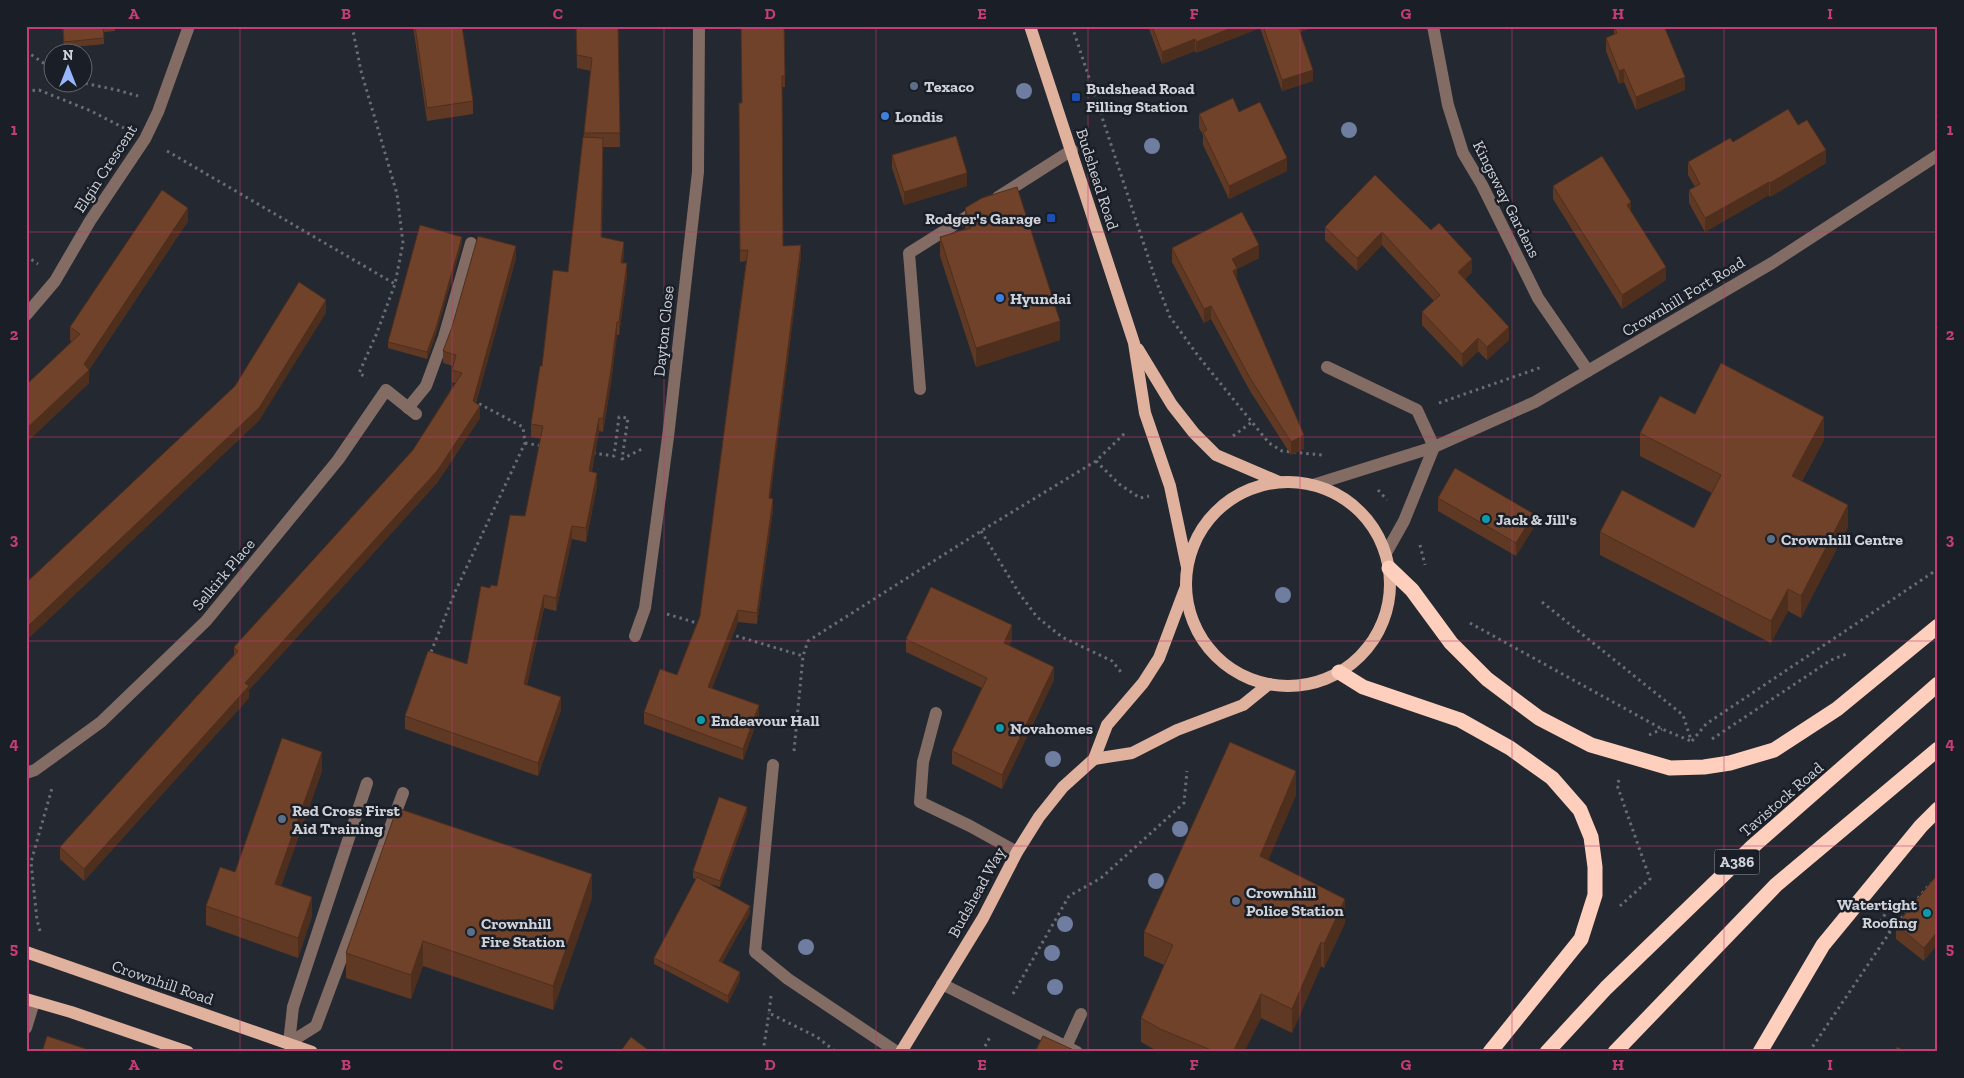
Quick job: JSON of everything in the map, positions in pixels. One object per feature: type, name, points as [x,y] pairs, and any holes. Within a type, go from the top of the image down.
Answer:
[{"type":"highway","points":[[1389,568],[1412,590],[1451,643],[1487,679],[1539,718],[1590,746],[1670,768],[1695,768],[1730,763],[1774,750],[1837,709],[1938,626]]},
{"type":"highway","points":[[1339,672],[1363,687],[1460,720],[1510,748],[1552,778],[1580,810],[1591,837],[1595,867],[1595,896],[1581,939],[1490,1052]]},
{"type":"highway","name":"Tavistock Road","points":[[1547,1052],[1606,988],[1752,847],[1938,684]]},
{"type":"highway","name":"A386","points":[[1616,1052],[1776,885],[1938,749]]},
{"type":"highway","points":[[1760,1052],[1823,946],[1921,826],[1938,809]]},
{"type":"main road","name":"Budshead Road","points":[[1030,26],[1134,342],[1145,413],[1170,486],[1187,567]]},
{"type":"main road","name":"Budshead Road","points":[[1134,342],[1172,405],[1194,433],[1216,455],[1280,482]]},
{"type":"main road","points":[[1280,482],[1313,484],[1344,498],[1370,522],[1386,553],[1389,568],[1389,599],[1380,628],[1363,654],[1339,672],[1305,684],[1269,684],[1237,672],[1211,651],[1193,622],[1186,589],[1187,567],[1198,535],[1218,509],[1246,490],[1280,482]]},
{"type":"main road","name":"Budshead Way","points":[[902,1052],[983,918],[1016,852],[1039,817],[1063,787],[1094,759],[1107,725],[1143,683],[1159,658],[1186,589]]},
{"type":"main road","points":[[1094,759],[1132,754],[1177,730],[1243,705],[1269,684]]},
{"type":"main road","name":"Crownhill Road","points":[[26,952],[293,1047],[312,1052]]},
{"type":"main road","points":[[30,1001],[71,1012],[188,1052]]},
{"type":"street","name":"Elgin Crescent","points":[[26,315],[55,281],[90,221],[145,138],[158,112],[189,26]]},
{"type":"street","name":"Dayton Close","points":[[635,636],[645,608],[668,437],[698,172],[700,26]]},
{"type":"street","name":"Kingsway Gardens","points":[[1433,26],[1448,105],[1463,153],[1482,185],[1538,298],[1588,371]]},
{"type":"street","points":[[920,388],[908,253],[1072,150]]},
{"type":"street","name":"Crownhill Fort Road","points":[[1313,484],[1434,447],[1535,402],[1772,263],[1938,156]]},
{"type":"street","points":[[386,390],[412,411],[426,386],[444,337],[472,243]]},
{"type":"street","points":[[1327,367],[1417,410],[1434,447],[1404,521],[1386,553]]},
{"type":"street","name":"Selkirk Place","points":[[26,773],[35,770],[101,722],[206,621],[338,460],[386,390]]},
{"type":"street","points":[[936,713],[923,762],[920,802],[970,826],[1016,852]]},
{"type":"street","points":[[773,765],[755,952],[788,979],[897,1052]]},
{"type":"street","points":[[293,1047],[293,1007],[367,783]]},
{"type":"street","points":[[293,1047],[316,1026],[403,793]]},
{"type":"street","points":[[942,984],[1072,1049],[1081,1014]]},
{"type":"street","points":[[26,1028],[30,1001]]},
{"type":"path","points":[[352,26],[361,71],[397,194],[403,242],[395,284],[359,373],[386,390]]},
{"type":"path","points":[[1072,26],[1155,278],[1170,317],[1199,357],[1269,443],[1282,451],[1305,455],[1324,455]]},
{"type":"path","points":[[26,51],[42,63]]},
{"type":"path","points":[[92,85],[137,96],[158,112]]},
{"type":"path","points":[[26,91],[39,90],[91,111],[145,138],[395,284]]},
{"type":"path","points":[[1417,410],[1577,355]]},
{"type":"path","points":[[431,652],[455,592],[525,443],[523,427],[468,398]]},
{"type":"path","points":[[723,631],[803,656],[808,641],[981,531],[1096,461],[1145,413]]},
{"type":"path","points":[[591,453],[614,456],[619,417],[628,418],[622,459],[668,437]]},
{"type":"path","points":[[525,443],[544,446]]},
{"type":"path","points":[[1362,470],[1418,537],[1425,566],[1429,574]]},
{"type":"path","points":[[981,531],[1019,592],[1038,617],[1062,637],[1112,661],[1126,679]]},
{"type":"path","points":[[1692,741],[1706,724],[1938,569]]},
{"type":"path","points":[[1542,602],[1683,715],[1692,741]]},
{"type":"path","points":[[645,608],[704,626]]},
{"type":"path","points":[[1466,619],[1662,729],[1692,741],[1698,740]]},
{"type":"path","points":[[1706,739],[1712,738],[1832,660],[1850,654]]},
{"type":"path","points":[[1650,879],[1617,785],[1628,756],[1636,742],[1662,729]]},
{"type":"path","points":[[1002,1013],[1069,896],[1101,878],[1184,804],[1187,771]]},
{"type":"path","points":[[50,960],[37,920],[31,862],[51,791],[56,783]]},
{"type":"path","points":[[1808,1052],[1890,932],[1932,882]]},
{"type":"path","points":[[763,1052],[769,1013]]},
{"type":"path","points":[[817,1037],[836,1052]]},
{"type":"building","points":[[63,26],[103,26],[104,38],[64,42]]},
{"type":"building","points":[[415,26],[462,26],[473,101],[427,108]]},
{"type":"building","points":[[576,26],[618,26],[620,133],[584,133],[592,58],[577,55]]},
{"type":"building","points":[[741,26],[784,26],[785,76],[782,76],[783,246],[801,245],[769,498],[773,499],[757,613],[738,610],[708,687],[759,705],[743,749],[644,712],[660,669],[677,675],[700,616],[748,250],[740,250],[739,103],[742,103]]},
{"type":"building","points":[[1152,26],[1236,26],[1196,42],[1195,39],[1162,52]]},
{"type":"building","points":[[1263,26],[1298,26],[1313,70],[1282,80]]},
{"type":"building","points":[[1614,26],[1664,26],[1685,77],[1636,97],[1624,69],[1619,71],[1606,38],[1617,33]]},
{"type":"building","points":[[1233,98],[1239,112],[1260,102],[1287,158],[1229,186],[1203,132],[1207,130],[1199,114]]},
{"type":"building","points":[[1788,109],[1798,125],[1807,120],[1826,150],[1705,218],[1689,190],[1700,184],[1688,162],[1730,138],[1733,142]]},
{"type":"building","points":[[956,136],[967,173],[904,192],[892,155]]},
{"type":"building","points":[[583,137],[603,138],[601,237],[624,242],[621,263],[627,263],[603,419],[599,418],[589,471],[597,473],[586,528],[572,526],[556,598],[544,595],[524,684],[561,697],[538,763],[405,716],[428,651],[467,664],[481,586],[490,588],[491,585],[497,586],[510,515],[525,516],[543,426],[531,424],[540,366],[542,366],[553,270],[568,272]]},
{"type":"building","points":[[1602,156],[1631,202],[1627,205],[1666,267],[1622,295],[1553,186]]},
{"type":"building","points":[[1375,175],[1431,230],[1439,223],[1472,259],[1458,272],[1509,327],[1487,347],[1478,338],[1462,354],[1422,312],[1440,295],[1382,232],[1357,258],[1325,227]]},
{"type":"building","name":"Hyundai","points":[[1017,187],[1060,321],[976,348],[940,237],[971,228],[965,208],[982,198]]},
{"type":"building","points":[[162,190],[188,208],[84,364],[89,370],[26,429],[26,385],[80,334],[70,327]]},
{"type":"building","points":[[1242,212],[1259,245],[1232,259],[1237,268],[1233,271],[1304,435],[1291,442],[1250,378],[1211,306],[1204,309],[1172,248]]},
{"type":"building","points":[[420,225],[462,237],[436,328],[427,352],[388,342]]},
{"type":"building","points":[[478,236],[516,246],[473,401],[480,406],[437,471],[245,683],[249,686],[84,869],[60,847],[238,651],[234,647],[413,450],[462,373],[452,370],[456,355],[443,351],[452,327]]},
{"type":"building","points":[[299,282],[326,300],[259,408],[26,628],[26,583],[235,386]]},
{"type":"building","points":[[1721,363],[1824,417],[1792,476],[1848,505],[1801,596],[1788,589],[1771,621],[1600,532],[1622,490],[1694,528],[1721,475],[1640,433],[1660,396],[1695,414]]},
{"type":"building","name":"Jack & Jill's","points":[[1455,468],[1534,514],[1516,543],[1438,498]]},
{"type":"building","name":"Novahomes","points":[[931,587],[1012,625],[1004,643],[1054,667],[1002,775],[952,751],[987,678],[906,639]]},
{"type":"building","name":"Red Cross First Aid Training","points":[[282,738],[322,752],[275,884],[312,897],[298,938],[206,906],[220,867],[235,872]]},
{"type":"building","name":"Crownhill Police Station","points":[[1230,742],[1296,771],[1260,856],[1345,899],[1324,944],[1321,942],[1292,1009],[1261,994],[1233,1052],[1216,1052],[1160,1029],[1141,1018],[1173,945],[1144,932]]},
{"type":"building","points":[[719,797],[747,807],[720,881],[693,871]]},
{"type":"building","name":"Crownhill Fire Station","points":[[397,808],[592,874],[553,986],[423,941],[411,975],[346,953]]},
{"type":"building","name":"Watertight Roofing","points":[[1938,874],[1938,931],[1924,948],[1896,925]]},
{"type":"building","points":[[697,877],[750,906],[719,961],[740,972],[728,996],[654,958]]},
{"type":"building","points":[[47,1036],[89,1050],[88,1052],[42,1052]]},
{"type":"building","points":[[1043,1036],[1078,1052],[1035,1052]]},
{"type":"building","points":[[631,1037],[651,1052],[620,1052]]},
{"type":"building","points":[[1897,1047],[1907,1052],[1895,1052]]},
{"type":"place","name":"Texaco","points":[[914,86]]},
{"type":"place","name":"Budshead Road Filling Station","points":[[1076,97]]},
{"type":"place","name":"Londis","points":[[885,116]]},
{"type":"place","name":"Rodger's Garage","points":[[1051,218]]},
{"type":"place","name":"Hyundai","points":[[1000,298]]},
{"type":"place","name":"Jack & Jill's","points":[[1486,519]]},
{"type":"place","name":"Crownhill Centre","points":[[1771,539]]},
{"type":"place","name":"Endeavour Hall","points":[[701,720]]},
{"type":"place","name":"Novahomes","points":[[1000,728]]},
{"type":"place","name":"Red Cross First Aid Training","points":[[282,819]]},
{"type":"place","name":"Crownhill Police Station","points":[[1236,901]]},
{"type":"place","name":"Watertight Roofing","points":[[1927,913]]},
{"type":"place","name":"Crownhill Fire Station","points":[[471,932]]}]
